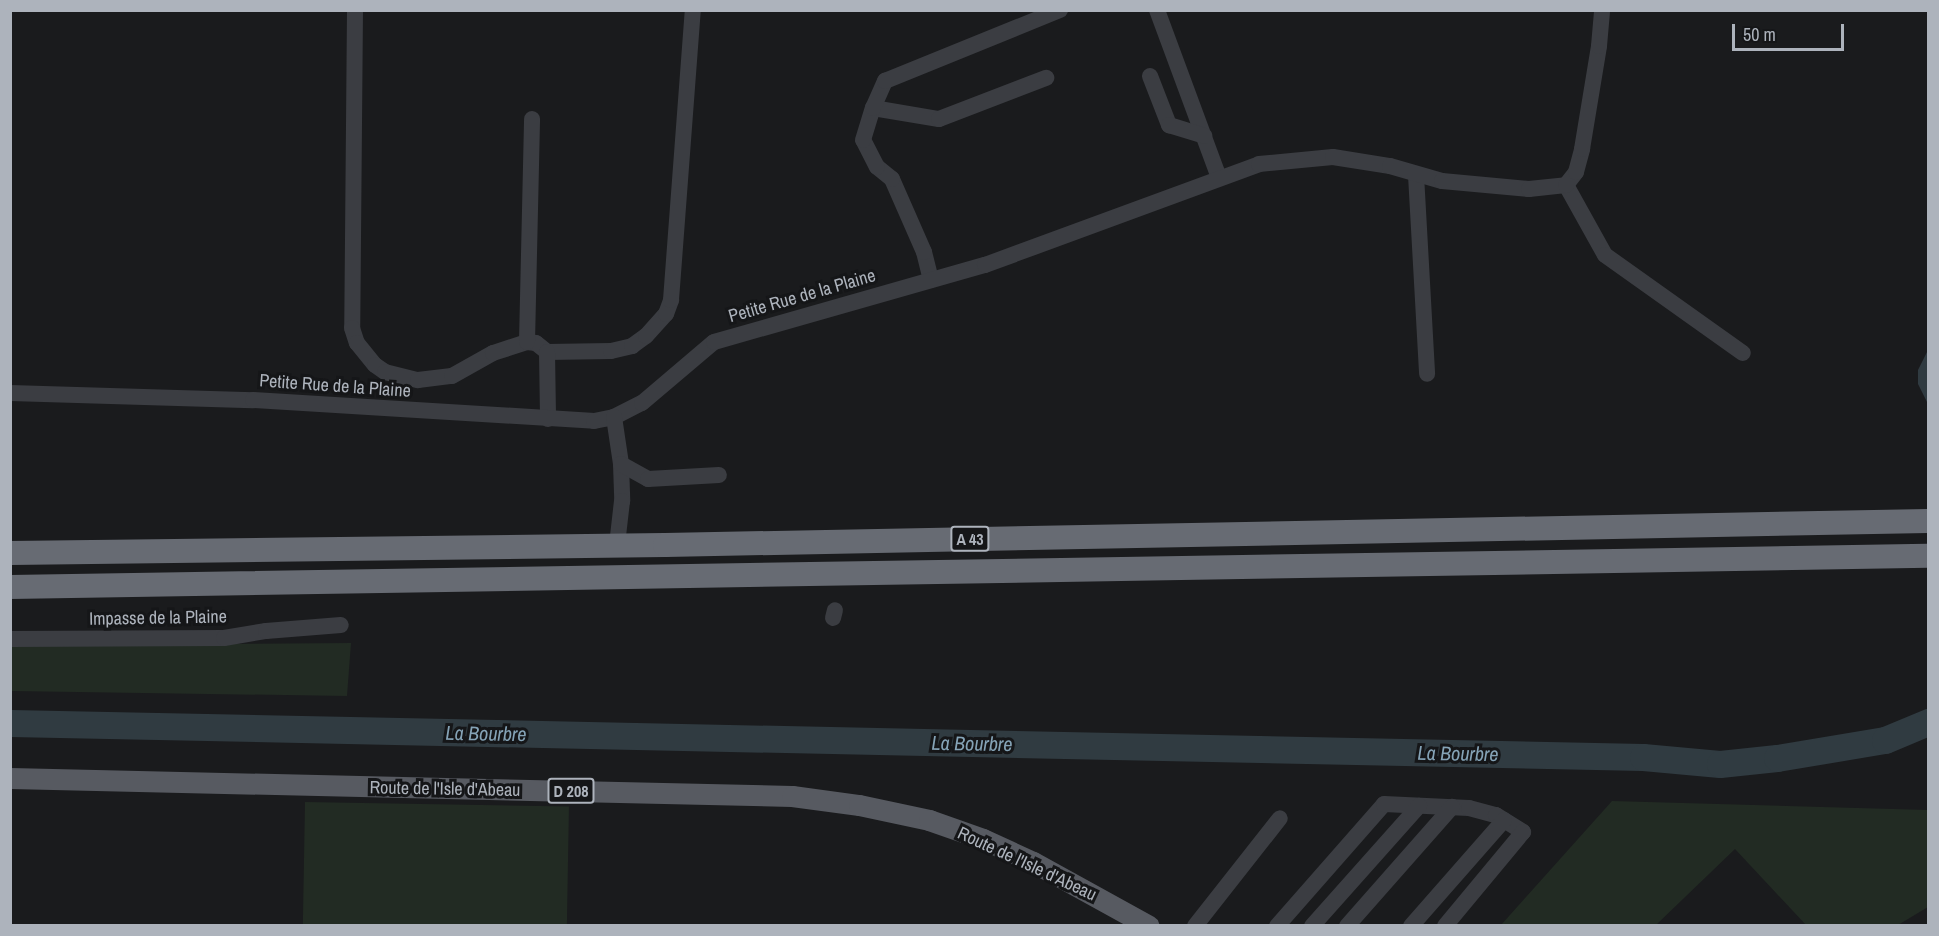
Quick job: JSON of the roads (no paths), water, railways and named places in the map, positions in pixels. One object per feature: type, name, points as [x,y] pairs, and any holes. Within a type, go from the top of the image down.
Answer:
[{"type":"highway","name":"A 43","points":[[10,553],[618,545],[1929,521]]},
{"type":"highway","name":"A 43","points":[[10,587],[1929,556]]},
{"type":"main road","name":"Route de l'Isle d'Abeau","points":[[10,778],[792,796],[859,805],[928,820],[983,839],[1110,903],[1149,926]]},
{"type":"main road","name":"Route de l'Isle d'Abeau","points":[[1110,903],[1137,926]]},
{"type":"street","points":[[355,10],[351,317],[357,342],[365,355],[385,372],[418,380],[452,376],[493,353],[526,342],[536,343],[547,352],[611,351],[632,346],[646,336],[666,314],[671,300],[693,10]]},
{"type":"street","points":[[931,280],[924,252],[892,179],[877,167],[863,140],[873,108],[885,81],[1060,10]]},
{"type":"street","points":[[1157,10],[1219,178]]},
{"type":"street","points":[[1602,10],[1599,46],[1582,149],[1576,172],[1566,184],[1605,255],[1743,353]]},
{"type":"street","points":[[1150,76],[1169,125],[1204,136]]},
{"type":"street","points":[[873,108],[939,119],[1046,78]]},
{"type":"street","points":[[526,342],[532,119]]},
{"type":"street","name":"Petite Rue de la Plaine","points":[[10,393],[253,400],[594,421],[614,417],[642,403],[714,342],[985,265],[1219,178],[1275,161],[1333,157],[1390,166],[1442,181],[1529,189],[1550,189],[1566,184]]},
{"type":"street","points":[[1416,175],[1427,374]]},
{"type":"street","points":[[547,352],[548,419]]},
{"type":"street","points":[[614,417],[621,464],[622,501],[618,545]]},
{"type":"street","points":[[621,464],[648,479],[719,475]]},
{"type":"street","name":"Impasse de la Plaine","points":[[10,639],[224,638],[266,631],[341,626]]},
{"type":"street","points":[[1277,926],[1384,804],[1469,808],[1504,820],[1524,832],[1445,926]]},
{"type":"street","points":[[1312,926],[1419,806]]},
{"type":"street","points":[[1347,926],[1452,807]]},
{"type":"street","points":[[1195,926],[1280,818]]},
{"type":"street","points":[[1411,926],[1504,820]]},
{"type":"waterway","name":"La Bourbre","points":[[10,723],[1643,757],[1720,764],[1777,758],[1885,740],[1928,722]]}]
